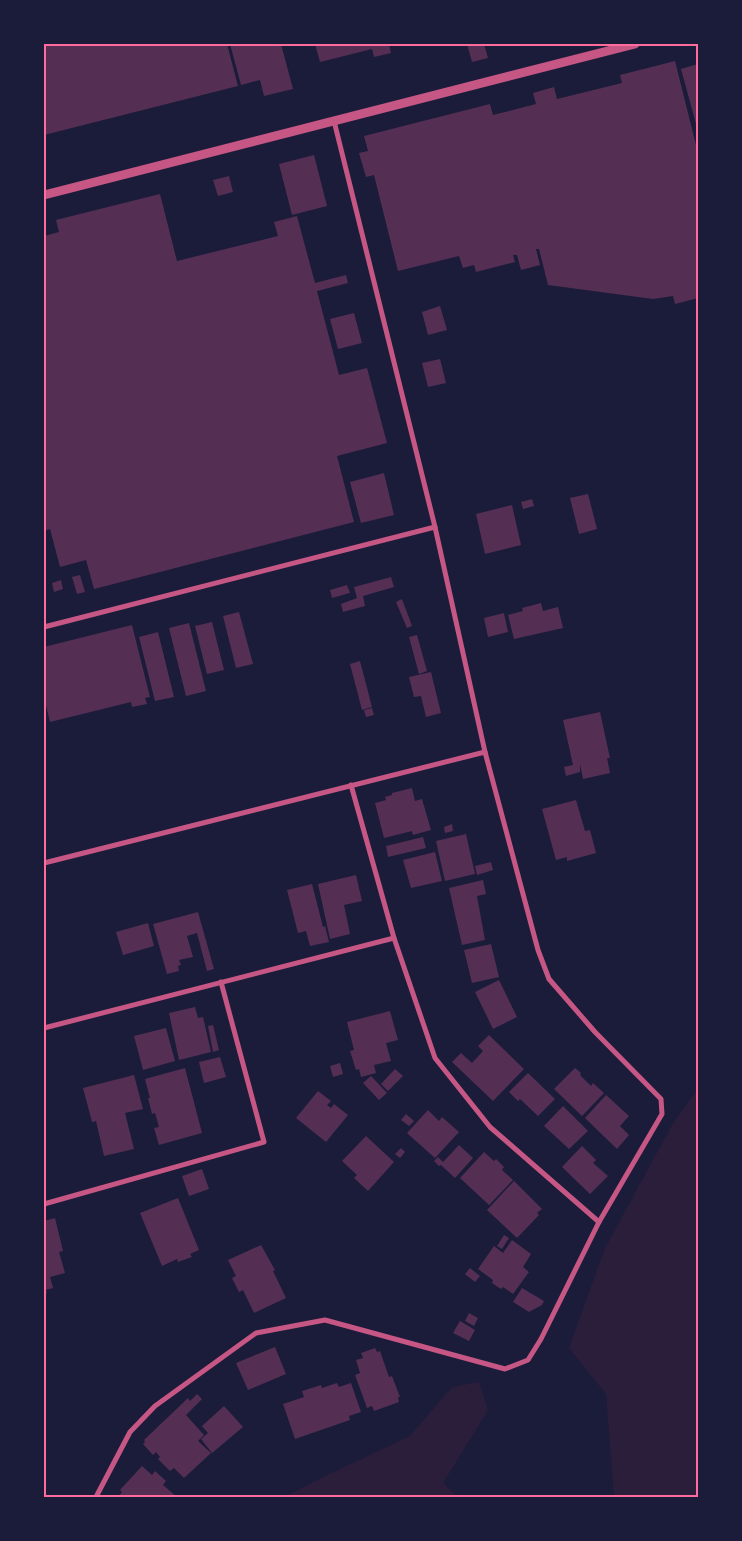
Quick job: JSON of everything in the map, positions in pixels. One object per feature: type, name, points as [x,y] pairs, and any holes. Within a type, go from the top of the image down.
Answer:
[{"type":"street","points":[[44,195],[629,44]]},
{"type":"street","points":[[96,1497],[130,1432],[155,1406],[256,1333],[325,1320],[505,1370],[528,1360],[599,1222],[662,1114],[661,1099],[595,1032],[549,979],[538,950],[485,752],[435,527],[334,121]]},
{"type":"street","points":[[44,627],[435,527]]},
{"type":"street","points":[[44,863],[485,752]]},
{"type":"street","points":[[350,785],[394,938],[435,1058],[490,1127],[599,1222]]},
{"type":"street","points":[[44,1028],[394,938]]},
{"type":"street","points":[[44,1204],[264,1142],[221,982]]},
{"type":"shaded area","points":[[697,1090],[698,1497],[614,1497],[606,1394],[569,1348],[605,1248],[672,1125]]},
{"type":"shaded area","points":[[479,1382],[488,1410],[443,1483],[457,1497],[285,1497],[410,1436],[452,1387]]},
{"type":"building","points":[[44,44],[227,44],[238,86],[44,135]]},
{"type":"building","points":[[230,44],[281,44],[293,89],[264,96],[260,80],[241,85]]},
{"type":"building","points":[[315,44],[389,44],[391,53],[374,57],[372,49],[320,62]]},
{"type":"building","points":[[467,44],[484,44],[488,58],[472,62]]},
{"type":"building","points":[[675,61],[698,153],[698,298],[675,304],[673,296],[653,299],[548,285],[539,249],[536,249],[540,265],[521,270],[517,255],[513,255],[515,262],[476,272],[474,265],[463,268],[459,256],[398,271],[374,175],[366,177],[359,153],[368,151],[364,136],[490,104],[493,115],[536,104],[533,93],[554,87],[557,99],[622,83],[620,75]]},
{"type":"building","points":[[698,64],[698,131],[681,69]]},
{"type":"building","points":[[314,155],[327,206],[292,215],[279,164]]},
{"type":"building","points":[[229,176],[233,192],[218,196],[213,180]]},
{"type":"building","points":[[160,194],[177,261],[278,236],[274,222],[297,216],[315,283],[346,275],[348,283],[317,291],[339,375],[367,368],[387,443],[337,456],[354,522],[94,589],[86,560],[60,567],[50,529],[44,531],[44,236],[59,232],[56,220]]},
{"type":"building","points":[[440,306],[447,330],[428,335],[422,312]]},
{"type":"building","points":[[354,313],[362,343],[338,349],[330,319]]},
{"type":"building","points":[[440,359],[446,383],[428,387],[422,363]]},
{"type":"building","points":[[384,473],[394,515],[361,523],[350,482]]},
{"type":"building","points":[[588,494],[597,529],[579,534],[570,498]]},
{"type":"building","points":[[532,499],[534,506],[523,509],[521,502]]},
{"type":"building","points":[[512,505],[521,545],[485,554],[476,514]]},
{"type":"building","points":[[80,575],[85,592],[77,594],[72,577]]},
{"type":"building","points":[[391,577],[394,587],[363,596],[365,606],[343,612],[341,604],[357,598],[354,587]]},
{"type":"building","points":[[61,580],[63,589],[54,592],[52,583]]},
{"type":"building","points":[[347,585],[350,593],[332,598],[330,590]]},
{"type":"building","points":[[402,599],[412,626],[407,628],[396,602]]},
{"type":"building","points":[[541,603],[543,611],[558,607],[563,628],[514,639],[508,615],[523,611],[522,608]]},
{"type":"building","points":[[239,612],[253,664],[236,668],[223,616]]},
{"type":"building","points":[[504,613],[508,632],[488,637],[484,618]]},
{"type":"building","points":[[212,622],[224,670],[207,674],[195,626]]},
{"type":"building","points":[[189,623],[206,691],[186,696],[169,628]]},
{"type":"building","points":[[132,625],[150,697],[145,698],[147,704],[132,707],[131,702],[50,722],[44,697],[44,647]]},
{"type":"building","points":[[158,632],[174,697],[155,701],[139,637]]},
{"type":"building","points":[[417,635],[427,671],[419,674],[409,637]]},
{"type":"building","points":[[360,661],[372,707],[362,710],[350,664]]},
{"type":"building","points":[[431,672],[441,713],[426,717],[421,696],[414,697],[409,677]]},
{"type":"building","points":[[372,708],[374,715],[366,717],[364,710]]},
{"type":"building","points":[[600,712],[610,758],[607,758],[610,773],[583,779],[580,764],[580,772],[566,776],[564,767],[573,765],[563,720]]},
{"type":"building","points":[[412,788],[415,801],[422,799],[431,830],[413,835],[412,831],[384,838],[375,803],[386,800],[385,797],[392,795],[392,793]]},
{"type":"building","points":[[576,800],[585,831],[590,830],[596,853],[567,861],[567,857],[556,860],[542,809]]},
{"type":"building","points":[[452,824],[453,831],[445,833],[444,827]]},
{"type":"building","points":[[466,834],[475,874],[445,881],[436,841]]},
{"type":"building","points":[[423,837],[426,848],[388,857],[386,846]]},
{"type":"building","points":[[435,852],[442,881],[411,888],[403,860]]},
{"type":"building","points":[[491,862],[493,870],[477,875],[475,866]]},
{"type":"building","points":[[356,875],[362,901],[344,905],[350,934],[330,939],[318,884]]},
{"type":"building","points":[[483,880],[486,894],[477,896],[485,940],[462,945],[449,888]]},
{"type":"building","points":[[312,884],[323,927],[325,926],[329,942],[310,946],[306,931],[298,933],[287,890]]},
{"type":"building","points":[[198,912],[214,969],[207,971],[197,933],[187,936],[193,957],[179,960],[181,965],[178,966],[179,971],[167,974],[153,924]]},
{"type":"building","points":[[148,923],[154,946],[123,955],[116,932]]},
{"type":"building","points":[[491,944],[499,977],[472,983],[464,950]]},
{"type":"building","points":[[499,980],[517,1017],[493,1029],[475,992]]},
{"type":"building","points":[[195,1007],[198,1018],[203,1017],[211,1052],[179,1060],[169,1013]]},
{"type":"building","points":[[390,1011],[398,1040],[386,1043],[391,1061],[374,1065],[376,1073],[361,1077],[359,1069],[356,1070],[350,1051],[354,1050],[347,1022]]},
{"type":"building","points":[[213,1025],[219,1050],[213,1052],[208,1026]]},
{"type":"building","points":[[166,1028],[175,1061],[143,1070],[134,1036]]},
{"type":"building","points":[[489,1035],[524,1069],[493,1101],[452,1062],[461,1053],[472,1063],[483,1051],[478,1046]]},
{"type":"building","points":[[220,1057],[226,1077],[204,1083],[199,1062]]},
{"type":"building","points":[[340,1063],[343,1074],[333,1077],[330,1066]]},
{"type":"building","points":[[185,1068],[202,1133],[159,1145],[154,1128],[159,1127],[155,1113],[152,1114],[145,1079]]},
{"type":"building","points":[[575,1068],[591,1086],[593,1083],[604,1093],[582,1116],[554,1089]]},
{"type":"building","points":[[395,1069],[403,1076],[388,1091],[381,1084]]},
{"type":"building","points":[[528,1073],[555,1099],[538,1116],[520,1099],[518,1101],[509,1092]]},
{"type":"building","points":[[134,1075],[143,1109],[125,1113],[134,1149],[104,1156],[96,1121],[92,1122],[83,1088]]},
{"type":"building","points":[[371,1076],[387,1093],[379,1100],[363,1083]]},
{"type":"building","points":[[318,1091],[331,1101],[327,1105],[331,1108],[334,1104],[348,1115],[326,1142],[296,1118]]},
{"type":"building","points":[[606,1095],[629,1116],[620,1126],[629,1135],[617,1149],[585,1118]]},
{"type":"building","points":[[563,1106],[588,1131],[569,1149],[544,1126]]},
{"type":"building","points":[[428,1110],[439,1121],[442,1117],[459,1132],[435,1158],[407,1133]]},
{"type":"building","points":[[406,1114],[414,1121],[409,1126],[401,1120]]},
{"type":"building","points":[[366,1136],[394,1162],[368,1191],[354,1178],[357,1175],[342,1161]]},
{"type":"building","points":[[459,1145],[473,1158],[455,1178],[434,1161],[438,1157],[443,1162]]},
{"type":"building","points":[[582,1146],[596,1160],[593,1163],[608,1176],[590,1194],[562,1167]]},
{"type":"building","points":[[401,1148],[405,1152],[400,1158],[395,1154]]},
{"type":"building","points":[[484,1152],[494,1161],[496,1159],[504,1167],[502,1170],[513,1180],[489,1205],[460,1178]]},
{"type":"building","points":[[202,1169],[209,1189],[189,1196],[182,1176]]},
{"type":"building","points":[[514,1181],[542,1209],[537,1213],[539,1215],[517,1238],[487,1210]]},
{"type":"building","points":[[178,1198],[199,1250],[190,1254],[192,1257],[178,1262],[177,1259],[162,1266],[140,1213]]},
{"type":"building","points":[[55,1218],[63,1251],[59,1252],[65,1273],[50,1277],[53,1288],[46,1290],[47,1293],[44,1294],[44,1221]]},
{"type":"building","points":[[504,1235],[509,1238],[502,1249],[497,1246]]},
{"type":"building","points":[[512,1240],[531,1254],[523,1267],[529,1272],[513,1294],[503,1287],[501,1289],[492,1283],[493,1280],[478,1269],[494,1246],[503,1253]]},
{"type":"building","points":[[261,1245],[275,1270],[273,1271],[286,1298],[254,1313],[243,1290],[239,1292],[232,1278],[236,1276],[228,1260]]},
{"type":"building","points":[[470,1268],[480,1276],[475,1282],[465,1274]]},
{"type":"building","points":[[522,1288],[544,1301],[542,1305],[529,1312],[513,1302]]},
{"type":"building","points":[[469,1313],[478,1318],[474,1326],[465,1321]]},
{"type":"building","points":[[460,1321],[475,1330],[469,1341],[453,1333]]},
{"type":"building","points":[[275,1347],[286,1374],[248,1390],[236,1363]]},
{"type":"building","points":[[375,1348],[377,1352],[380,1351],[389,1377],[392,1376],[400,1397],[398,1397],[399,1402],[374,1411],[372,1406],[367,1408],[355,1375],[360,1373],[356,1360],[363,1358],[361,1353]]},
{"type":"building","points":[[337,1383],[339,1387],[351,1383],[361,1412],[349,1416],[350,1420],[295,1439],[283,1404],[304,1397],[302,1391],[321,1385],[322,1388]]},
{"type":"building","points":[[197,1394],[202,1399],[186,1415],[204,1435],[198,1441],[211,1453],[184,1478],[174,1468],[170,1471],[158,1459],[160,1457],[156,1452],[153,1455],[143,1444],[144,1440],[188,1398],[190,1401]]},
{"type":"building","points":[[224,1406],[243,1427],[212,1453],[201,1439],[208,1433],[202,1426]]},
{"type":"building","points":[[142,1466],[152,1475],[155,1471],[166,1481],[163,1485],[177,1497],[119,1496],[122,1492],[120,1490]]}]
